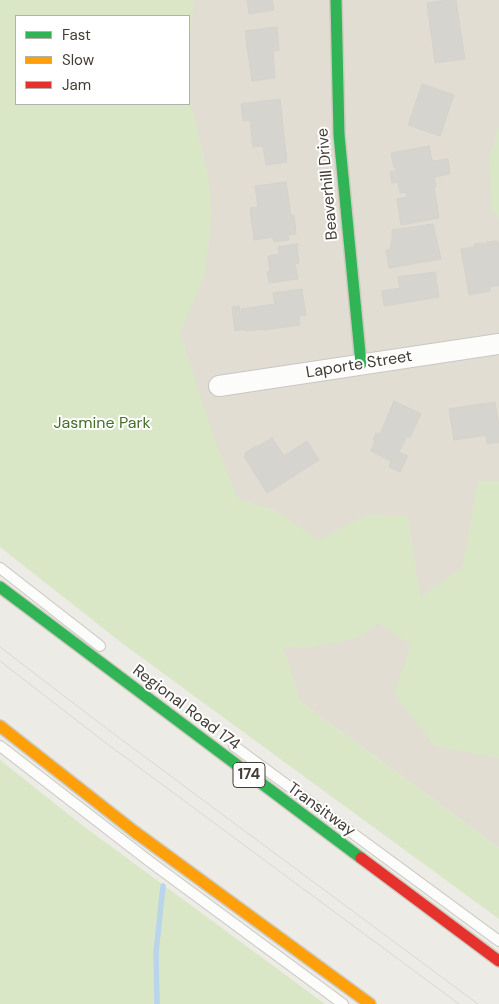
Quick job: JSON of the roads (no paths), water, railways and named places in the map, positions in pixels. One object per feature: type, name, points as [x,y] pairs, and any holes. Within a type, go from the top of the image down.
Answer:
[{"type":"main road","name":"Beaverhill Drive","points":[[336,0],[339,135],[362,364]]},
{"type":"main road","name":"Regional Road 174","points":[[0,587],[38,618],[499,961]]},
{"type":"main road","points":[[0,726],[135,832],[370,1004]]},
{"type":"street","name":"Laporte Street","points":[[219,386],[499,344]]},
{"type":"lane","points":[[0,568],[106,651]]},
{"type":"lane","name":"Transitway","points":[[223,738],[499,941]]},
{"type":"lane","points":[[0,746],[149,861],[343,1004]]},
{"type":"waterway","points":[[157,1004],[156,953],[163,886]]},
{"type":"tram line","points":[[0,647],[478,1004]]},
{"type":"tram line","points":[[0,661],[102,740],[459,1004]]},
{"type":"park label","name":"Jasmine Park","points":[[102,424]]}]
